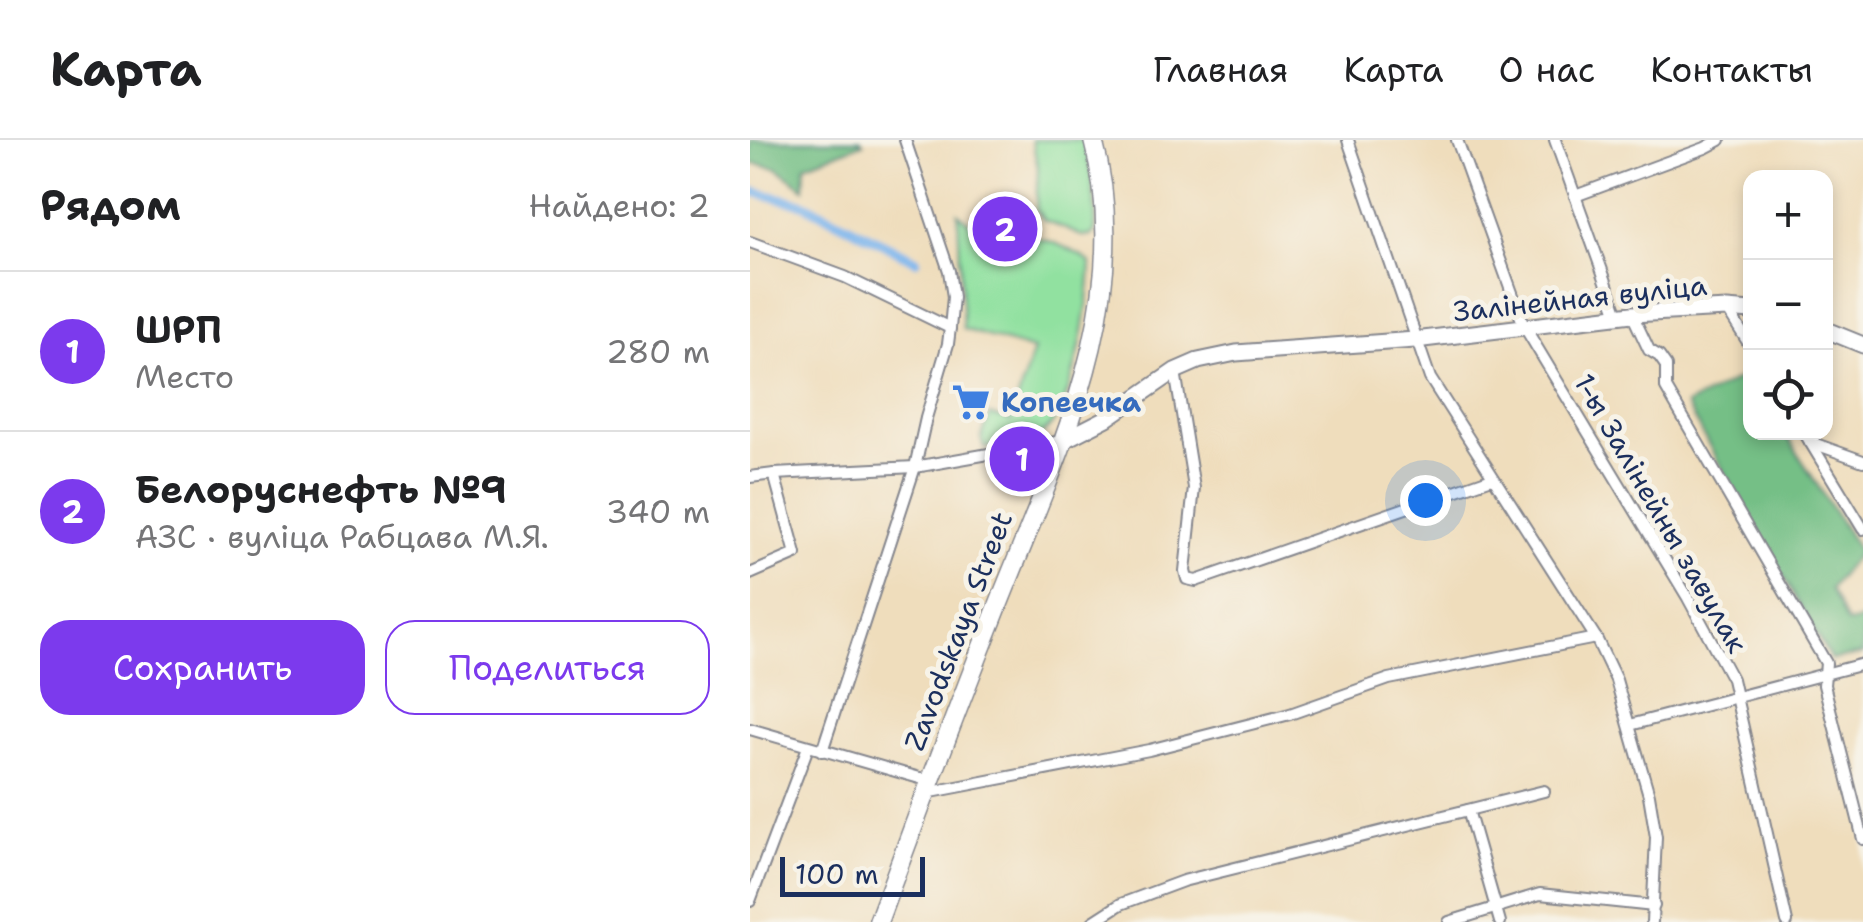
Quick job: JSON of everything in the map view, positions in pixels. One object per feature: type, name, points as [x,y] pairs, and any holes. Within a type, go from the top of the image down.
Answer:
[{"type":"main road","name":"Zavodskaya Street","points":[[878,922],[1062,441],[1095,342],[1104,294],[1104,205],[1093,140]]},
{"type":"street","points":[[822,751],[915,467],[948,344],[954,297],[949,271],[905,140]]},
{"type":"street","points":[[1348,140],[1430,378],[1596,638],[1616,680],[1649,796],[1656,837],[1652,922]]},
{"type":"street","name":"1-ы Залінейны завулак","points":[[1458,140],[1524,326],[1688,598],[1732,679],[1786,922]]},
{"type":"street","points":[[1555,140],[1625,314],[1666,366],[1666,388],[1826,663],[1824,685],[1863,839]]},
{"type":"street","points":[[1575,196],[1720,140]]},
{"type":"street","points":[[750,242],[845,277],[950,328]]},
{"type":"street","points":[[1726,308],[1743,336]]},
{"type":"street","name":"Залінейная вуліца","points":[[1062,441],[1107,418],[1198,360],[1236,353],[1415,340],[1625,314],[1743,309]]},
{"type":"street","points":[[1833,333],[1863,345]]},
{"type":"street","points":[[1175,372],[1194,488],[1187,579],[1196,581],[1492,478]]},
{"type":"street","points":[[1809,440],[1863,529]]},
{"type":"street","points":[[1814,440],[1863,461]]},
{"type":"street","points":[[750,478],[915,467],[1062,441]]},
{"type":"street","points":[[750,574],[796,554],[774,474]]},
{"type":"street","points":[[750,729],[928,787],[1149,750],[1290,714],[1388,679],[1596,638]]},
{"type":"street","points":[[1630,725],[1863,664]]},
{"type":"street","points":[[750,902],[808,747]]},
{"type":"street","points":[[1093,922],[1121,904],[1183,881],[1544,792]]},
{"type":"street","points":[[1468,810],[1500,922]]},
{"type":"street","points":[[1449,922],[1540,894],[1654,906]]},
{"type":"green space","points":[[750,140],[863,143],[805,165],[804,188],[777,168],[750,163]]},
{"type":"green space","points":[[1032,140],[1084,140],[1095,209],[1095,232],[1090,236],[1044,220],[1036,210],[1038,168]]},
{"type":"green space","points":[[958,213],[994,237],[1046,241],[1091,264],[1078,354],[1064,402],[1043,433],[1022,443],[984,448],[981,439],[990,415],[1011,421],[1033,350],[963,329]]},
{"type":"green space","points":[[1743,377],[1743,440],[1789,440],[1859,552],[1830,589],[1847,623],[1863,620],[1863,654],[1831,660],[1686,405]]},
{"type":"waterway","points":[[750,191],[804,204],[916,260]]},
{"type":"place","name":"Белоруснефть №9","points":[[1005,229]]},
{"type":"place","name":"Копеечка","points":[[971,402]]},
{"type":"place","name":"ШРП","points":[[1022,459]]}]
